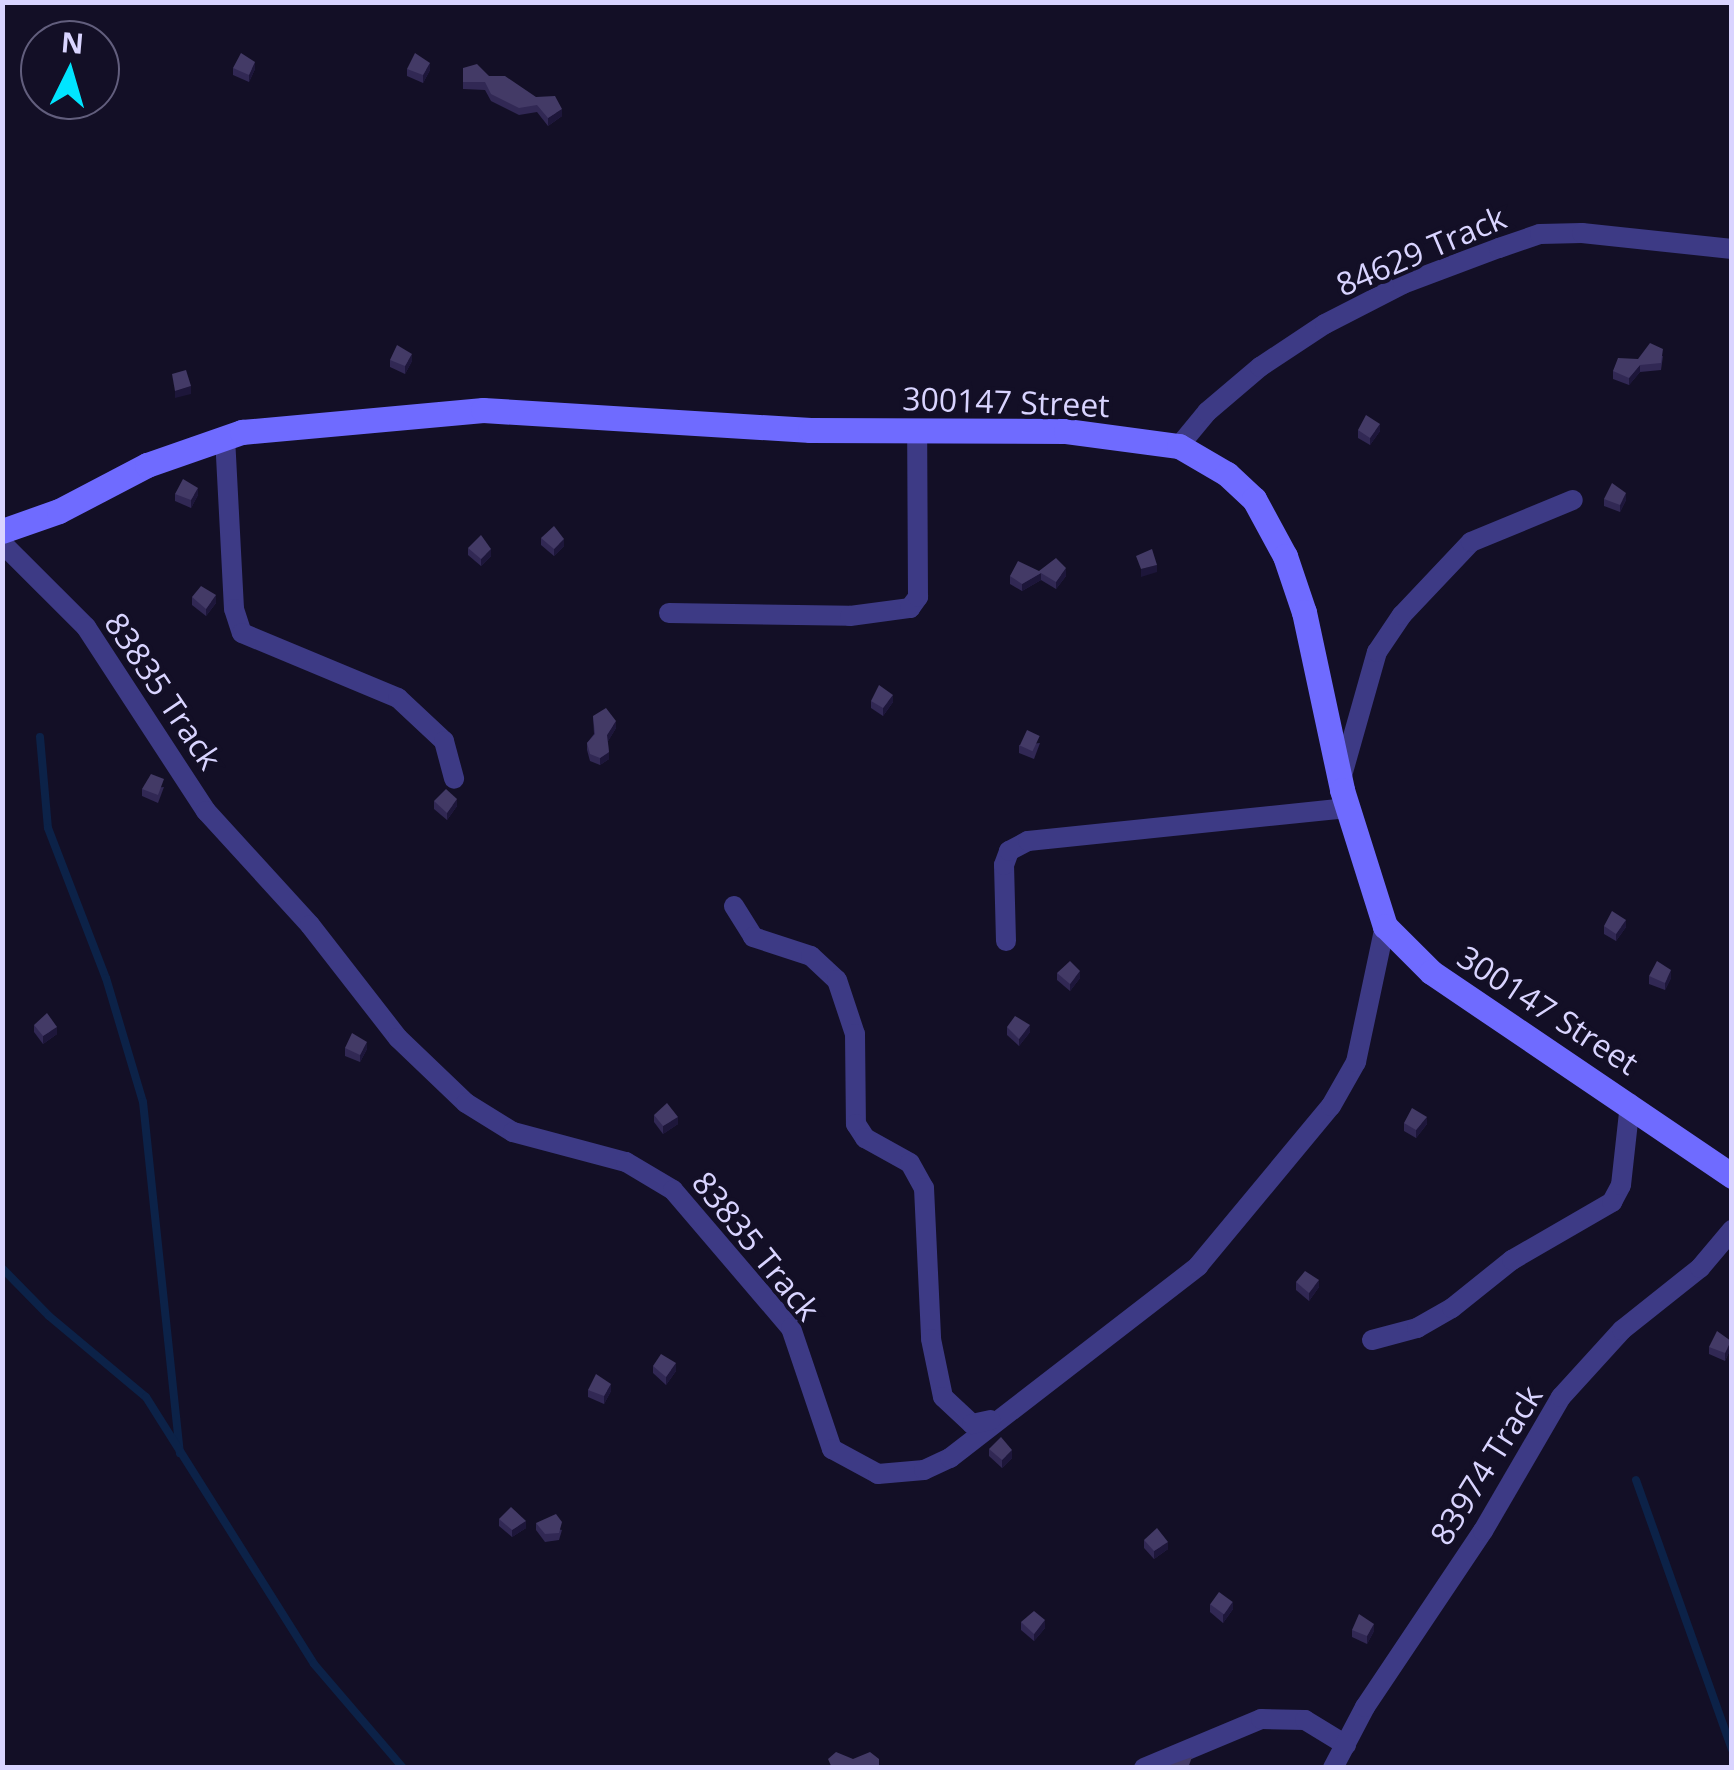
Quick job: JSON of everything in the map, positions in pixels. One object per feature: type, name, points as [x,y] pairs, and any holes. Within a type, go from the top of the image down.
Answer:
[{"type":"street","name":"84629 Track","points":[[1180,446],[1207,412],[1260,367],[1325,324],[1404,284],[1499,248],[1540,234],[1582,233],[1732,249]]},
{"type":"street","name":"300147 Street","points":[[2,532],[224,437],[483,410],[810,430],[1066,430],[1180,446],[1227,474],[1254,500],[1284,556],[1304,612],[1347,808],[1385,926],[1431,972],[1630,1103],[1732,1176]]},
{"type":"street","points":[[669,612],[850,616],[910,608],[918,597],[917,430]]},
{"type":"street","points":[[224,437],[234,609],[242,633],[398,698],[444,741],[454,779]]},
{"type":"street","points":[[1340,781],[1377,652],[1402,615],[1472,542],[1573,500]]},
{"type":"street","name":"83835 Track","points":[[2,543],[86,627],[206,811],[412,1051],[466,1103],[513,1132],[626,1162],[674,1190],[791,1328],[832,1448],[869,1470],[900,1475],[950,1458],[993,1420],[1198,1266],[1302,1144],[1356,1062],[1385,926]]},
{"type":"street","points":[[1006,941],[1004,865],[1009,851],[1028,841],[1347,808]]},
{"type":"street","points":[[734,906],[753,937],[811,956],[837,980],[854,1034],[856,1124],[865,1138],[910,1162],[924,1188],[932,1339],[943,1397],[972,1424],[993,1420]]},
{"type":"street","points":[[1372,1340],[1417,1328],[1512,1260],[1612,1202],[1621,1185],[1630,1103]]},
{"type":"street","name":"83974 Track","points":[[1334,1768],[1562,1398],[1612,1340],[1700,1268],[1732,1230]]},
{"type":"street","points":[[1144,1768],[1261,1719],[1305,1720],[1346,1745]]},
{"type":"building","points":[[241,53],[255,62],[249,75],[233,68]]},
{"type":"building","points":[[415,53],[430,63],[423,75],[407,69]]},
{"type":"building","points":[[477,64],[489,76],[505,76],[536,97],[555,96],[562,109],[548,118],[537,105],[519,108],[491,94],[485,82],[463,82],[463,68]]},
{"type":"building","points":[[1650,343],[1663,349],[1661,363],[1640,365],[1629,378],[1613,371],[1618,358],[1638,359]]},
{"type":"building","points":[[397,345],[412,354],[405,366],[390,360]]},
{"type":"building","points":[[186,370],[191,386],[175,391],[172,374]]},
{"type":"building","points":[[1366,415],[1380,424],[1370,438],[1358,430]]},
{"type":"building","points":[[183,479],[198,488],[191,500],[175,494]]},
{"type":"building","points":[[1612,483],[1626,493],[1620,505],[1604,499]]},
{"type":"building","points":[[554,526],[564,539],[554,549],[541,538]]},
{"type":"building","points":[[481,535],[491,549],[481,559],[468,548]]},
{"type":"building","points":[[1152,549],[1157,565],[1141,569],[1136,556]]},
{"type":"building","points":[[1056,558],[1066,568],[1056,582],[1041,573],[1022,584],[1010,576],[1018,561],[1039,571]]},
{"type":"building","points":[[201,586],[216,595],[206,609],[192,597]]},
{"type":"building","points":[[879,685],[893,695],[883,708],[871,701]]},
{"type":"building","points":[[606,708],[616,721],[607,735],[609,752],[600,758],[590,754],[587,743],[595,734],[593,716]]},
{"type":"building","points":[[1027,730],[1040,736],[1033,751],[1020,745]]},
{"type":"building","points":[[151,774],[164,779],[158,795],[142,789]]},
{"type":"building","points":[[446,789],[457,799],[447,813],[434,801]]},
{"type":"building","points":[[1612,911],[1626,920],[1616,934],[1604,926]]},
{"type":"building","points":[[1070,961],[1080,971],[1070,984],[1057,973]]},
{"type":"building","points":[[1657,961],[1671,970],[1665,983],[1649,976]]},
{"type":"building","points":[[47,1013],[57,1027],[43,1036],[34,1025]]},
{"type":"building","points":[[1015,1016],[1030,1025],[1019,1039],[1007,1027]]},
{"type":"building","points":[[352,1033],[367,1042],[360,1055],[345,1048]]},
{"type":"building","points":[[667,1103],[678,1117],[663,1126],[654,1115]]},
{"type":"building","points":[[1412,1108],[1427,1117],[1416,1130],[1404,1123]]},
{"type":"building","points":[[1305,1271],[1319,1280],[1309,1293],[1296,1282]]},
{"type":"building","points":[[1717,1331],[1731,1341],[1725,1353],[1709,1347]]},
{"type":"building","points":[[661,1354],[676,1363],[666,1377],[653,1366]]},
{"type":"building","points":[[596,1374],[611,1384],[604,1396],[588,1390]]},
{"type":"building","points":[[1001,1437],[1012,1450],[1002,1460],[989,1449]]},
{"type":"building","points":[[511,1507],[526,1521],[512,1530],[499,1519]]},
{"type":"building","points":[[556,1514],[562,1522],[559,1533],[545,1534],[536,1523]]},
{"type":"building","points":[[1157,1528],[1168,1542],[1154,1551],[1144,1540]]},
{"type":"building","points":[[1219,1592],[1233,1602],[1224,1614],[1210,1604]]},
{"type":"building","points":[[1034,1611],[1045,1620],[1034,1634],[1021,1622]]},
{"type":"building","points":[[1359,1614],[1374,1624],[1367,1636],[1352,1630]]},
{"type":"building","points":[[836,1752],[853,1759],[870,1752],[879,1759],[879,1768],[832,1768],[828,1759]]},
{"type":"building","points":[[1192,1757],[1188,1768],[1170,1765]]},
{"type":"waterway","points":[[40,737],[48,828],[106,978],[143,1102],[180,1453]]},
{"type":"waterway","points":[[2,1268],[49,1316],[146,1397],[314,1664],[403,1768]]},
{"type":"waterway","points":[[1636,1480],[1732,1749]]}]
